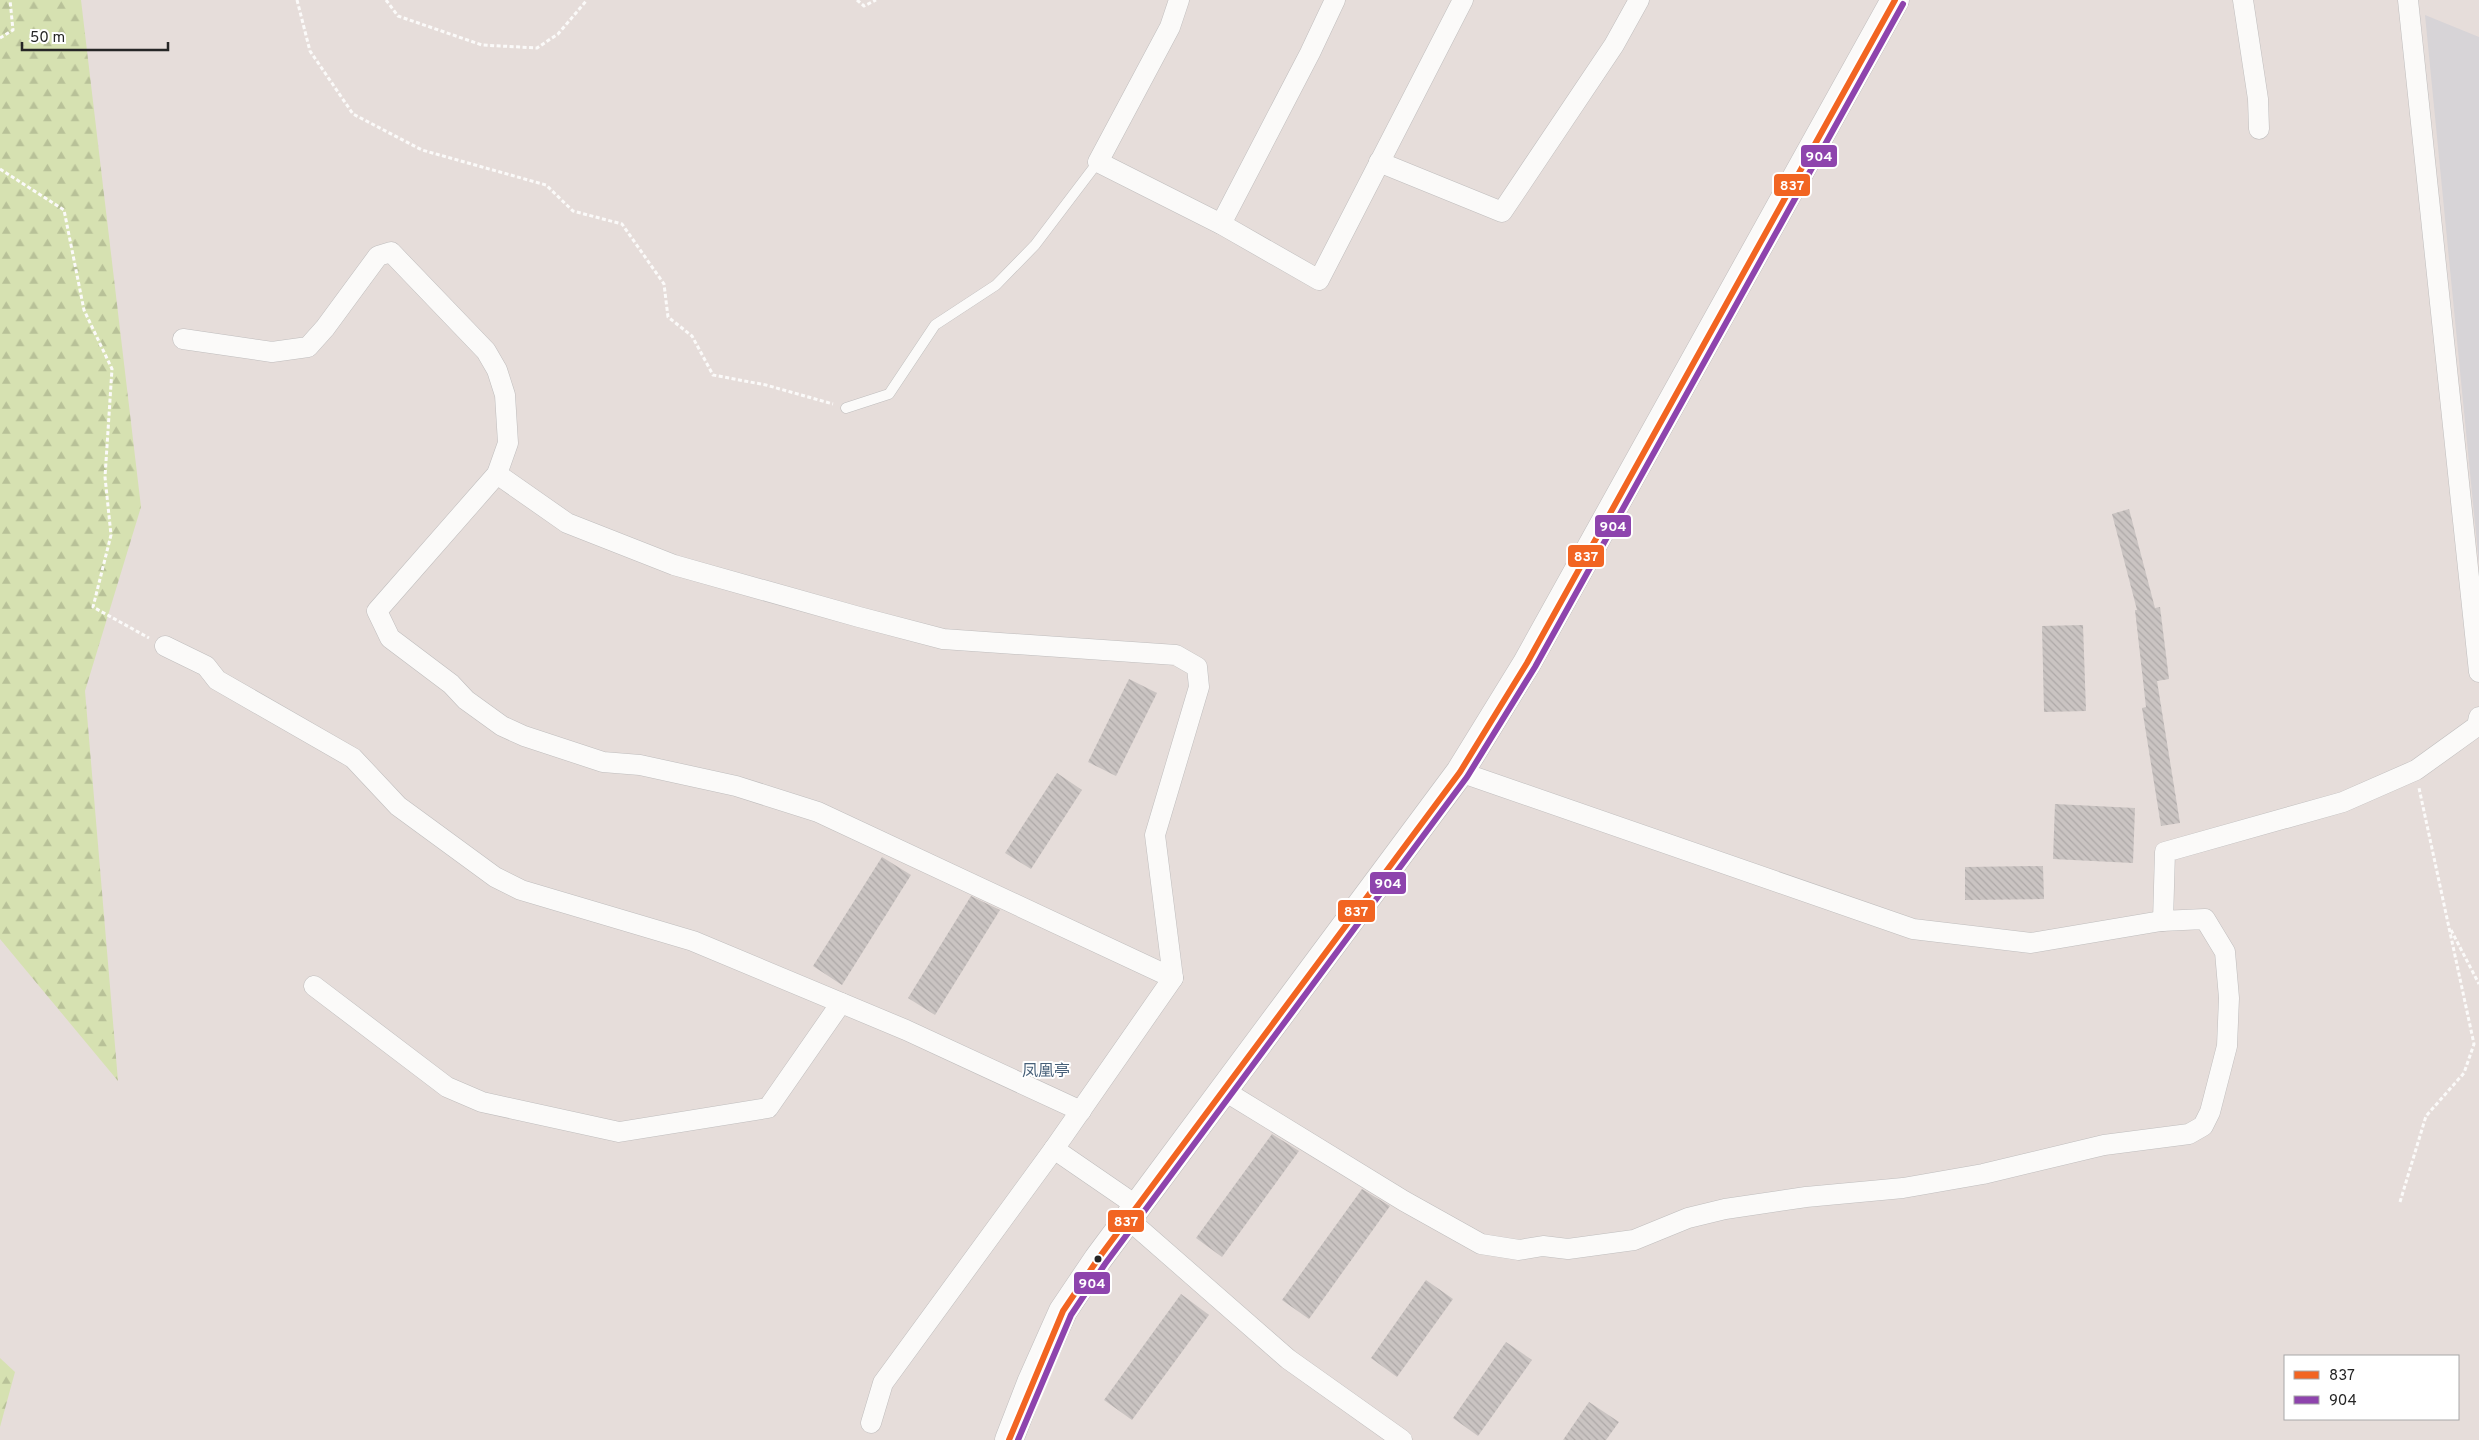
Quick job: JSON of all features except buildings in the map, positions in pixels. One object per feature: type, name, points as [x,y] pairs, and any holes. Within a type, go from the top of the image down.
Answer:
[{"type":"street","points":[[1179,0],[1170,27],[1098,162],[1221,224],[1319,280],[1463,0]]},
{"type":"street","points":[[1221,224],[1310,53],[1335,0]]},
{"type":"street","points":[[1379,162],[1502,212],[1614,45],[1639,0]]},
{"type":"street","points":[[1009,1440],[1030,1383],[1063,1311],[1132,1213],[1460,772],[1532,654],[1895,0]]},
{"type":"street","points":[[2243,0],[2258,99],[2259,129]]},
{"type":"street","points":[[2408,0],[2479,672]]},
{"type":"street","points":[[183,339],[272,352],[308,347],[325,328],[378,256],[391,252],[486,351],[497,370],[505,395],[508,443],[497,474],[377,611],[390,638],[451,684],[466,700],[502,726],[524,736],[603,762],[640,764],[736,786],[818,812],[1173,978]]},
{"type":"street","points":[[497,474],[567,523],[674,565],[859,617],[943,639],[1176,655],[1197,667],[1199,687],[1155,835],[1173,978],[1054,1149],[883,1383],[871,1423]]},
{"type":"street","points":[[165,646],[206,666],[217,680],[353,758],[398,806],[495,876],[521,890],[693,941],[906,1030],[1081,1110]]},
{"type":"street","points":[[2163,921],[2166,852],[2344,802],[2416,770],[2477,726],[2479,718]]},
{"type":"street","points":[[1224,1090],[1404,1201],[1481,1244],[1519,1250],[1543,1246],[1568,1249],[1634,1240],[1688,1218],[1725,1209],[1806,1197],[1903,1188],[1983,1174],[2104,1145],[2188,1134],[2203,1126],[2210,1112],[2227,1046],[2230,998],[2225,952],[2205,919],[2163,921],[2031,943],[1913,928],[1460,772]]},
{"type":"street","points":[[314,986],[447,1087],[482,1102],[619,1132],[768,1108],[841,1003]]},
{"type":"street","points":[[1054,1149],[1132,1213],[1288,1359],[1402,1440]]},
{"type":"lane","points":[[846,408],[889,394],[935,325],[996,285],[1035,246],[1098,162]]},
{"type":"path","points":[[0,38],[13,30],[10,0]]},
{"type":"path","points":[[297,0],[310,51],[353,114],[422,150],[546,185],[573,211],[622,224],[664,284],[668,317],[692,336],[713,375],[766,385],[846,408]]},
{"type":"path","points":[[386,0],[398,16],[482,45],[537,48],[558,34],[588,0]]},
{"type":"path","points":[[857,0],[864,6],[876,0]]},
{"type":"path","points":[[0,169],[64,210],[84,310],[112,370],[105,477],[111,535],[93,607],[165,646]]},
{"type":"path","points":[[2400,1202],[2426,1116],[2464,1073],[2474,1044],[2416,770]]},
{"type":"path","points":[[2448,925],[2479,984]]},
{"type":"shaded area","points":[[2425,15],[2479,37],[2479,564]]},
{"type":"green space","points":[[0,0],[81,0],[141,507],[85,691],[118,1081],[0,939]]},
{"type":"green space","points":[[0,1358],[15,1372],[0,1427]]},
{"type":"transit line","name":"837","points":[[1009,1440],[1063,1311],[1098,1259],[1460,772],[1527,663],[1895,0]]},
{"type":"transit line","name":"904","points":[[1018,1440],[1071,1315],[1105,1264],[1467,777],[1535,667],[1903,4]]},
{"type":"district","name":"凤凰亭","points":[[1046,1070]]}]
